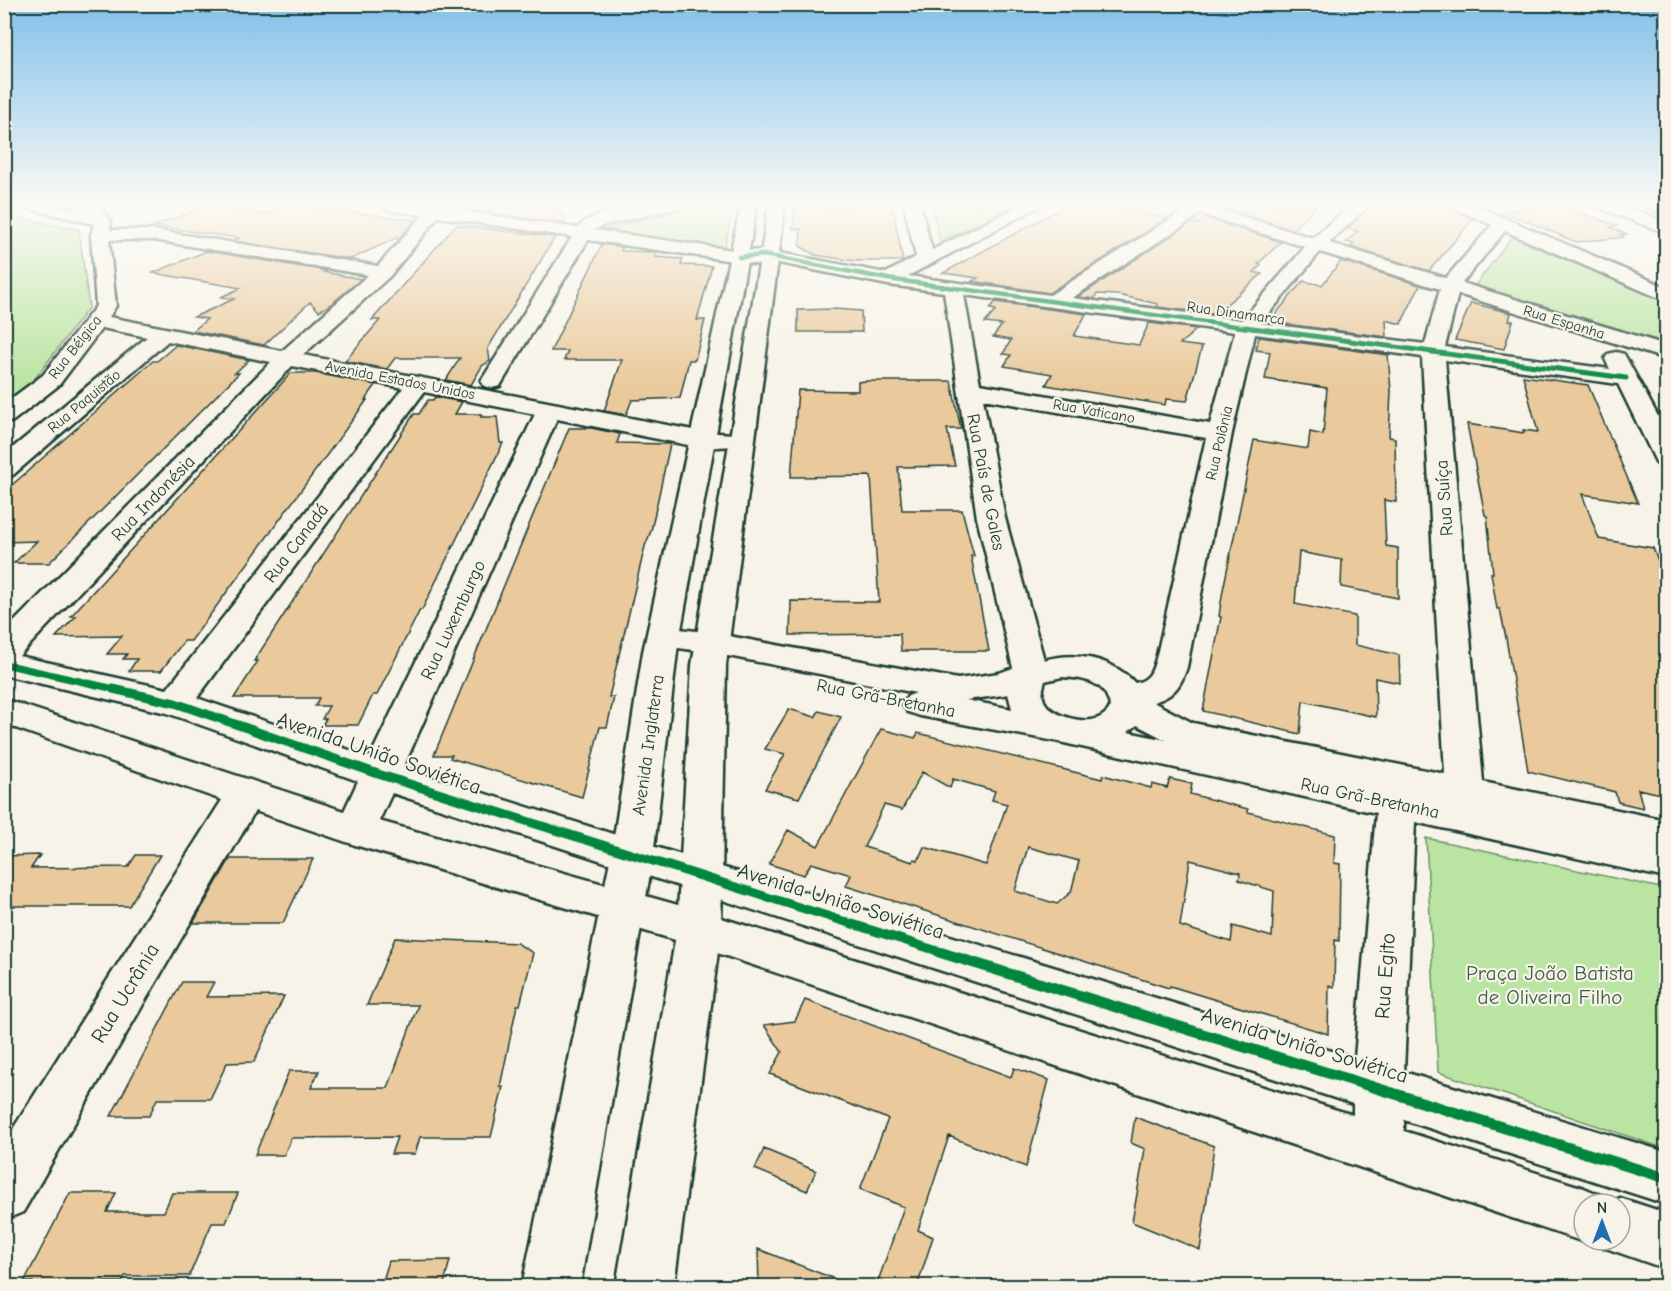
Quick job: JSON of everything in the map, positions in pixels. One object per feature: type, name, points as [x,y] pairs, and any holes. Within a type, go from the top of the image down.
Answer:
[{"type":"main road","name":"Rua Bélgica","points":[[4,416],[51,380],[102,313],[99,265]]},
{"type":"main road","points":[[341,265],[383,272]]},
{"type":"main road","name":"Rua Indonésia","points":[[4,652],[295,351],[389,265]]},
{"type":"main road","points":[[492,381],[563,265]]},
{"type":"main road","name":"Avenida Inglaterra","points":[[552,1287],[632,856],[661,649],[705,432],[753,265]]},
{"type":"main road","name":"Avenida Inglaterra","points":[[645,1287],[699,929],[711,654],[742,432],[754,265]]},
{"type":"main road","name":"Rua Dinamarca","points":[[805,265],[888,279],[1433,354],[1622,369],[1666,353]]},
{"type":"main road","points":[[888,279],[916,265]]},
{"type":"main road","points":[[1052,302],[1108,265]]},
{"type":"main road","name":"Rua Polônia","points":[[1128,700],[1156,691],[1167,680],[1220,433],[1246,328],[1299,265]]},
{"type":"main road","name":"Rua Espanha","points":[[1382,265],[1666,353]]},
{"type":"main road","name":"Rua Suíça","points":[[1465,793],[1433,354],[1450,286],[1467,265]]},
{"type":"main road","points":[[1600,265],[1666,294]]},
{"type":"main road","name":"Rua País de Gales","points":[[953,288],[991,518],[1031,674]]},
{"type":"main road","name":"Avenida Estados Unidos","points":[[102,313],[164,334],[492,381],[705,432]]},
{"type":"main road","name":"Avenida Estados Unidos","points":[[102,313],[295,351],[418,384],[549,410],[705,432]]},
{"type":"main road","points":[[1575,326],[1622,369],[1664,448]]},
{"type":"main road","name":"Rua Paquistão","points":[[4,469],[164,334]]},
{"type":"main road","name":"Rua Canadá","points":[[175,703],[418,384]]},
{"type":"main road","name":"Rua Vaticano","points":[[968,389],[1220,433]]},
{"type":"main road","name":"Rua Luxemburgo","points":[[355,830],[549,410]]},
{"type":"main road","points":[[705,432],[742,432]]},
{"type":"main road","points":[[661,649],[711,654]]},
{"type":"main road","name":"Rua Grã-Bretanha","points":[[711,654],[958,690],[1003,684],[1031,674]]},
{"type":"main road","name":"Rua Grã-Bretanha","points":[[711,654],[1666,862]]},
{"type":"main road","name":"Avenida União Soviética","points":[[4,664],[175,703],[381,775],[632,856],[1666,1178]]},
{"type":"main road","points":[[1057,665],[1092,668],[1114,680],[1128,700],[1122,721],[1114,727],[1103,731],[1069,732],[1039,718],[1025,702],[1023,693],[1031,674],[1057,665]]},
{"type":"main road","name":"Rua Grã-Bretanha","points":[[1128,700],[1184,734],[1666,836]]},
{"type":"main road","points":[[4,711],[355,830],[699,929],[1572,1211]]},
{"type":"main road","name":"Rua Ucrânia","points":[[4,1193],[246,793]]},
{"type":"main road","name":"Rua Egito","points":[[1378,1149],[1378,1087],[1396,804]]},
{"type":"main road","points":[[1632,1230],[1666,1241]]},
{"type":"green space","points":[[4,265],[84,265],[89,307],[31,384],[5,403]]},
{"type":"green space","points":[[1491,265],[1579,265],[1666,302],[1666,343],[1474,287]]},
{"type":"green space","name":"Praça João Batista de Oliveira Filho","points":[[1426,838],[1666,889],[1666,1149],[1438,1072]]},
{"type":"building","points":[[172,265],[292,265],[361,279],[330,305],[319,311],[310,302],[264,345],[193,331],[207,319],[194,317],[234,299],[221,297],[241,288],[153,273]]},
{"type":"building","points":[[420,265],[538,265],[488,348],[490,361],[482,366],[471,385],[446,380],[460,358],[395,358],[387,369],[345,361],[380,320],[372,320]]},
{"type":"building","points":[[592,265],[712,266],[697,320],[705,320],[695,360],[689,360],[680,398],[632,400],[626,415],[604,411],[622,360],[564,360],[568,351],[551,351]]},
{"type":"building","points":[[957,265],[1093,265],[1049,293],[972,281],[978,278],[943,273]]},
{"type":"building","points":[[1126,265],[1261,265],[1254,272],[1262,274],[1215,314],[1157,307],[1158,304],[1118,295],[1097,294],[1094,299],[1078,297]]},
{"type":"building","points":[[1338,265],[1355,265],[1420,285],[1401,324],[1386,320],[1387,337],[1269,322],[1303,281],[1322,285]]},
{"type":"building","points":[[1410,265],[1434,265],[1429,271]]},
{"type":"building","points":[[995,302],[1086,314],[1074,336],[1139,345],[1149,323],[1197,329],[1180,344],[1202,347],[1187,401],[1166,399],[1165,405],[1046,385],[1052,374],[1004,366],[1011,355],[1003,354],[1011,340],[993,337],[1002,325],[985,323],[996,310],[990,309]]},
{"type":"building","points":[[1471,303],[1511,313],[1509,321],[1513,321],[1504,349],[1455,340]]},
{"type":"building","points":[[798,310],[861,311],[862,332],[798,332]]},
{"type":"building","points":[[1259,337],[1388,355],[1391,391],[1389,437],[1395,438],[1396,502],[1384,500],[1386,546],[1398,548],[1398,598],[1341,587],[1342,560],[1299,552],[1295,604],[1355,616],[1355,645],[1399,655],[1400,683],[1375,678],[1376,717],[1303,701],[1300,734],[1203,711],[1221,617],[1219,616],[1223,590],[1254,440],[1308,449],[1310,432],[1323,435],[1327,388],[1265,379],[1270,352],[1256,350]]},
{"type":"building","points":[[176,345],[249,360],[235,373],[239,373],[49,563],[14,563],[37,541],[4,542],[4,492],[153,361],[157,361]]},
{"type":"building","points":[[291,373],[315,373],[376,385],[191,641],[184,641],[161,671],[129,671],[137,659],[123,659],[127,654],[107,654],[122,636],[56,637],[76,616],[71,616]]},
{"type":"building","points":[[1523,376],[1588,385],[1638,503],[1582,494],[1599,539],[1653,548],[1666,581],[1666,795],[1638,789],[1643,808],[1618,802],[1615,792],[1528,771],[1506,638],[1500,609],[1497,609],[1491,573],[1493,573],[1487,516],[1467,424],[1524,433],[1523,430],[1538,432]]},
{"type":"building","points":[[951,381],[961,429],[947,429],[955,466],[898,467],[902,510],[962,510],[974,556],[971,556],[989,651],[901,651],[900,634],[790,635],[791,601],[879,602],[871,476],[791,477],[798,390],[858,391],[858,382]]},
{"type":"building","points":[[435,397],[462,402],[455,414],[482,414],[481,417],[497,417],[500,443],[503,443],[422,610],[377,695],[373,695],[358,725],[322,725],[326,719],[322,719],[329,706],[315,706],[319,698],[234,698],[258,661],[254,661],[414,414],[419,414],[428,400],[433,400]]},
{"type":"building","points":[[569,428],[591,428],[620,434],[617,443],[670,444],[651,531],[645,546],[609,697],[614,697],[607,727],[600,727],[582,797],[450,758],[452,755],[434,755]]},
{"type":"building","points":[[789,709],[815,717],[819,711],[841,717],[799,798],[765,789],[785,754],[765,749]]},
{"type":"building","points":[[881,729],[915,738],[918,733],[1102,779],[1103,775],[1151,788],[1152,784],[1167,788],[1170,779],[1192,784],[1190,794],[1335,835],[1334,863],[1340,864],[1339,941],[1335,940],[1334,987],[1329,985],[1328,1034],[1170,986],[1169,988],[846,886],[851,875],[811,863],[804,875],[769,864],[788,830],[818,846]],"holes":[[[922,772],[950,788],[953,779],[995,791],[992,800],[1007,804],[986,865],[924,847],[918,860],[914,859],[913,862],[864,847],[884,805],[902,810]],[[1028,847],[1079,861],[1071,892],[1057,904],[1015,891]],[[1190,860],[1240,873],[1239,880],[1274,891],[1272,937],[1233,926],[1231,942],[1180,926]]]},
{"type":"building","points":[[40,855],[31,868],[128,867],[136,855],[160,855],[129,906],[4,906],[4,856]]},
{"type":"building","points":[[230,859],[313,859],[283,923],[193,923]]},
{"type":"building","points":[[395,938],[517,943],[533,953],[520,1005],[517,1005],[500,1087],[503,1087],[491,1137],[420,1137],[415,1154],[391,1154],[397,1137],[291,1138],[284,1155],[255,1155],[289,1071],[319,1071],[311,1088],[388,1088],[418,1005],[367,1005]]},
{"type":"building","points":[[182,982],[214,982],[206,997],[284,996],[254,1062],[227,1063],[210,1099],[157,1099],[149,1116],[111,1116]]},
{"type":"building","points":[[805,1000],[1011,1077],[1014,1068],[1049,1080],[1026,1167],[949,1136],[918,1230],[933,1237],[917,1287],[876,1287],[904,1207],[860,1189],[888,1119],[770,1074],[782,1052],[764,1025],[795,1021]]},
{"type":"building","points":[[1135,1117],[1214,1146],[1200,1250],[1132,1222],[1145,1149],[1131,1143]]},
{"type":"building","points":[[764,1149],[816,1171],[807,1191],[755,1169]]},
{"type":"building","points":[[70,1193],[116,1193],[107,1212],[164,1212],[172,1193],[238,1193],[226,1223],[212,1223],[189,1276],[125,1276],[122,1282],[78,1282],[76,1287],[31,1287],[33,1282],[24,1282]]},
{"type":"building","points":[[758,1249],[850,1285],[849,1287],[759,1287]]},
{"type":"building","points":[[450,1260],[443,1287],[381,1287],[389,1261]]},
{"type":"cycle path","points":[[817,265],[888,279],[1626,378]]},
{"type":"cycle path","points":[[4,664],[175,703],[381,775],[632,856],[1666,1178]]}]
